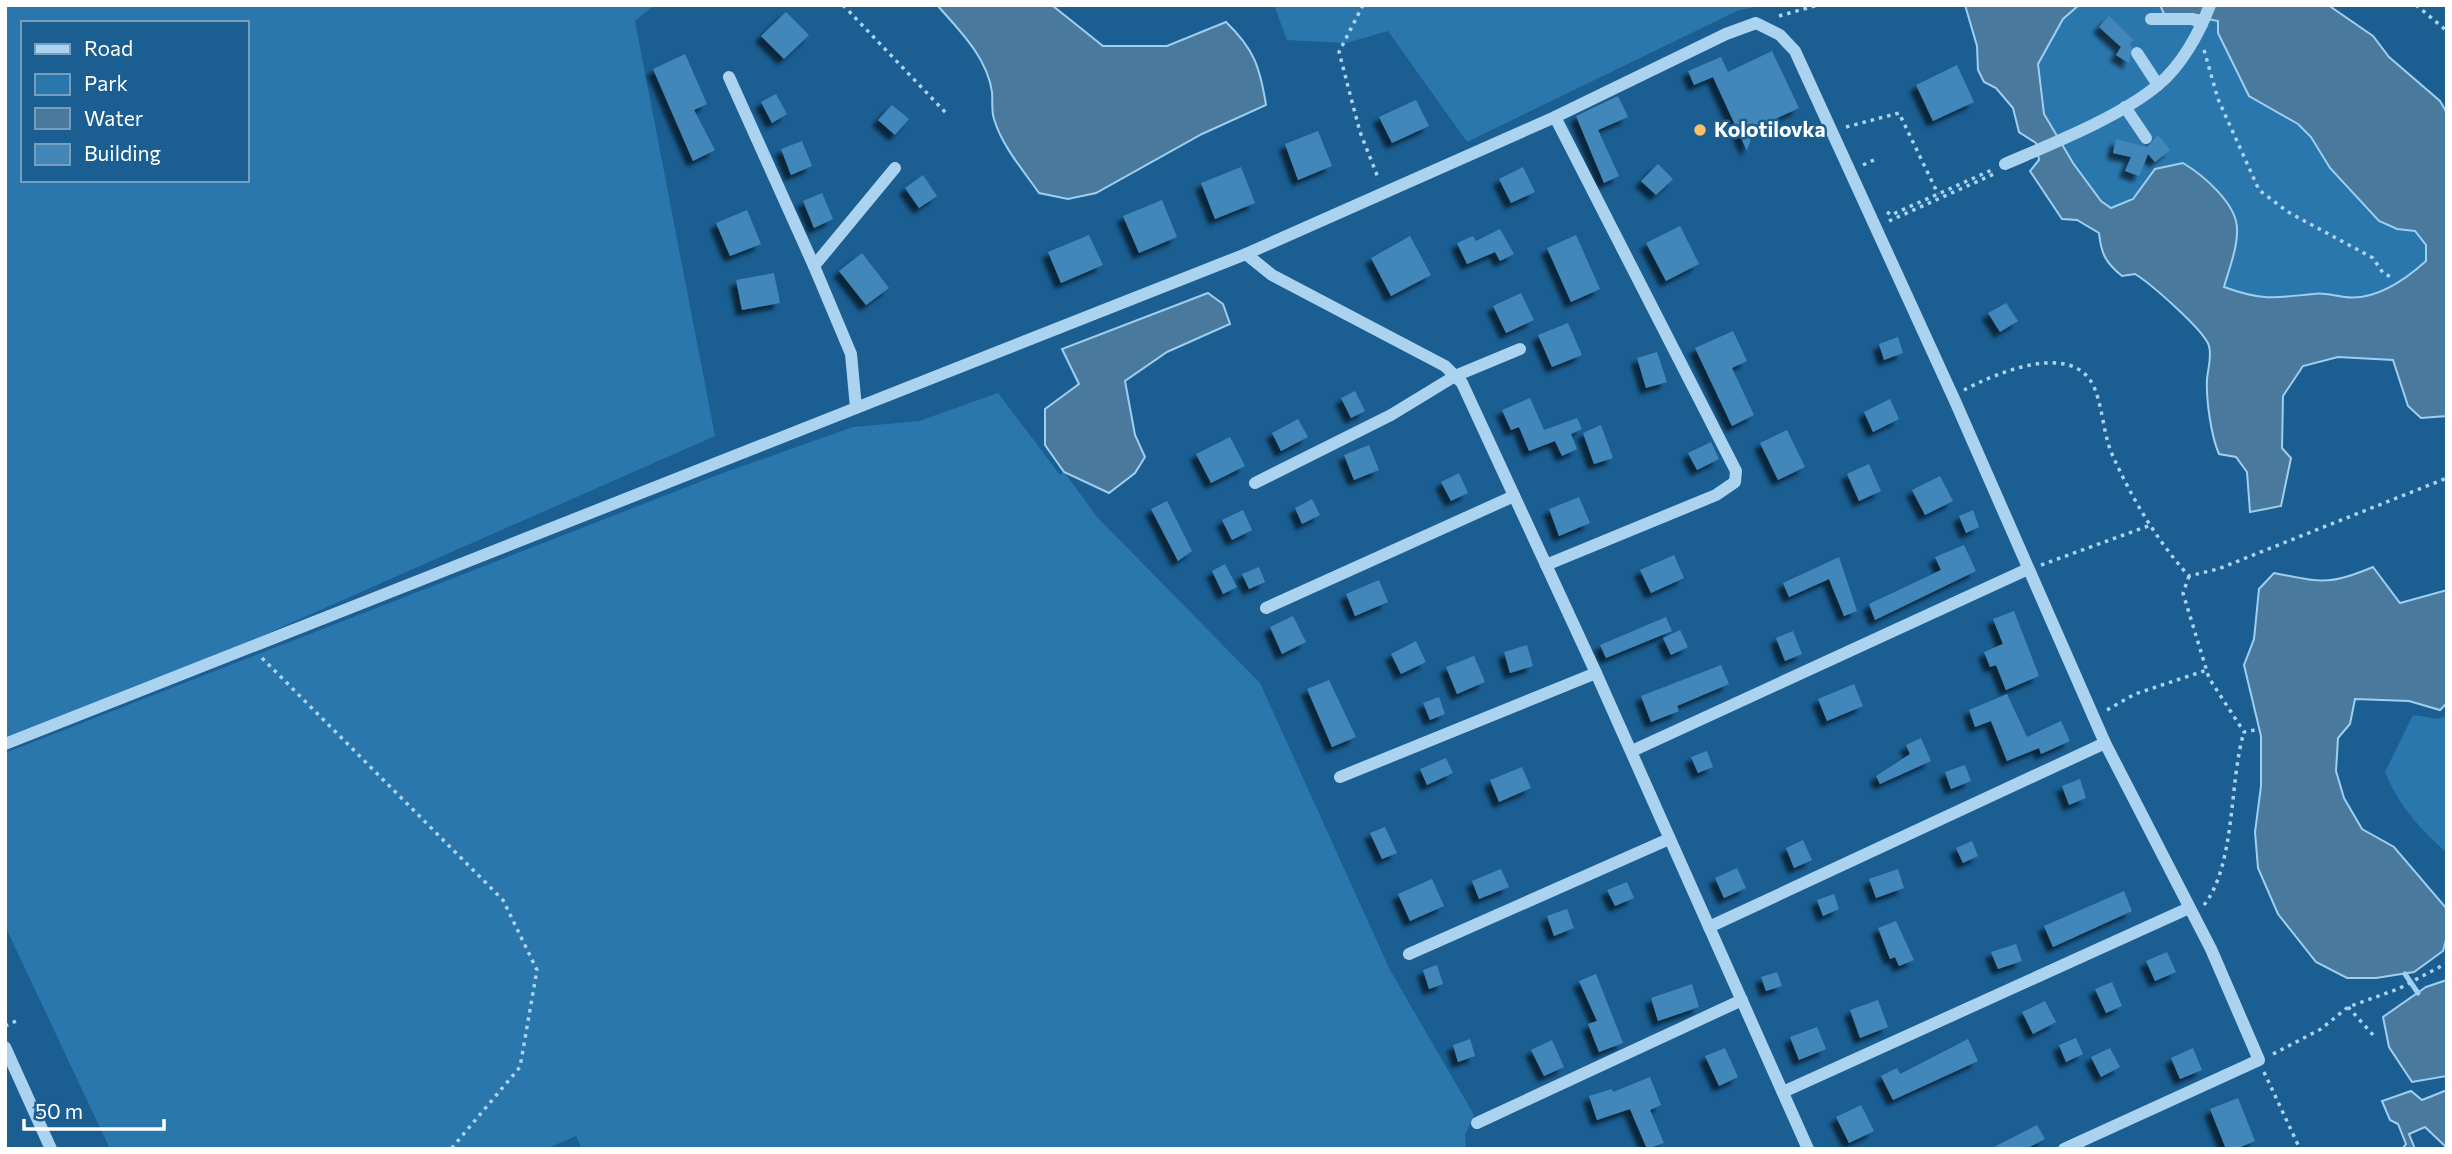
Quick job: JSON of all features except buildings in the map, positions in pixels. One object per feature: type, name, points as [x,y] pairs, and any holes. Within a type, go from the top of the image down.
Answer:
[{"type":"street","points":[[2005,164],[2125,107],[2158,85],[2187,50],[2204,20],[2151,19]]},
{"type":"street","points":[[5,744],[1246,254],[1555,117],[1726,34],[1756,23],[1780,35],[1795,51],[1877,226],[2105,743],[2211,949],[2259,1060],[2064,1149]]},
{"type":"street","points":[[2137,53],[2158,85]]},
{"type":"street","points":[[729,77],[851,354],[856,408]]},
{"type":"street","points":[[2125,107],[2146,138]]},
{"type":"street","points":[[1546,565],[1716,495],[1735,482],[1736,471],[1555,117]]},
{"type":"street","points":[[814,265],[895,168]]},
{"type":"street","points":[[1246,254],[1272,275],[1445,366],[1455,376],[1478,415],[1632,751],[1808,1149]]},
{"type":"street","points":[[1255,484],[1391,415],[1455,376],[1520,349]]},
{"type":"street","points":[[1266,608],[1514,496]]},
{"type":"street","points":[[1632,751],[2028,569]]},
{"type":"street","points":[[1340,777],[1596,673]]},
{"type":"street","points":[[1709,927],[2105,743]]},
{"type":"street","points":[[1409,954],[1669,839]]},
{"type":"street","points":[[1783,1092],[2189,908]]},
{"type":"street","points":[[1477,1122],[1742,1000]]},
{"type":"street","points":[[5,1047],[51,1149]]},
{"type":"path","points":[[843,5],[946,113]]},
{"type":"path","points":[[1363,5],[1339,52],[1360,132],[1384,193]]},
{"type":"path","points":[[1756,23],[1818,5]]},
{"type":"path","points":[[2416,5],[2447,31]]},
{"type":"path","points":[[2204,20],[2218,99],[2251,176],[2264,195],[2373,258],[2383,273],[2393,278]]},
{"type":"path","points":[[1850,139],[1846,126],[1899,113],[1938,194]]},
{"type":"path","points":[[1859,156],[1867,175]]},
{"type":"path","points":[[1863,165],[1876,159]]},
{"type":"path","points":[[1877,226],[2004,170],[2005,164]]},
{"type":"path","points":[[1880,207],[1891,215],[2005,164]]},
{"type":"path","points":[[1955,401],[1963,391],[1992,376],[2014,369],[2057,362],[2084,372],[2094,386],[2112,452],[2151,525],[2168,552],[2189,576]]},
{"type":"path","points":[[2189,576],[2218,569],[2447,478]]},
{"type":"path","points":[[2028,569],[2151,525]]},
{"type":"path","points":[[2189,576],[2183,593],[2207,670],[2226,709],[2244,732]]},
{"type":"path","points":[[251,647],[503,901],[537,970],[520,1067],[451,1149]]},
{"type":"path","points":[[2094,718],[2135,694],[2207,670]]},
{"type":"path","points":[[2244,732],[2255,730]]},
{"type":"path","points":[[2189,908],[2202,908],[2214,892],[2234,802],[2238,755],[2244,732]]},
{"type":"path","points":[[2300,1149],[2259,1060],[2321,1029],[2348,1007],[2404,985],[2447,963]]},
{"type":"path","points":[[2348,1007],[2374,1036]]},
{"type":"path","points":[[5,1026],[16,1021]]},
{"type":"green space","points":[[5,5],[654,5],[635,21],[715,436],[5,749]]},
{"type":"green space","points":[[1274,5],[1766,5],[1739,10],[1467,142],[1388,31],[1346,43],[1287,40]]},
{"type":"green space","points":[[2079,5],[2160,5],[2164,14],[2199,15],[2218,20],[2218,33],[2249,96],[2298,124],[2311,137],[2330,168],[2379,221],[2397,229],[2415,231],[2426,245],[2426,261],[2389,288],[2367,296],[2259,296],[2224,287],[2237,227],[2197,172],[2183,163],[2155,169],[2147,183],[2126,202],[2111,208],[2101,202],[2073,163],[2044,114],[2038,64],[2063,19]]},
{"type":"green space","points":[[998,393],[1060,475],[1064,472],[1097,517],[1260,683],[1390,970],[1474,1115],[1465,1135],[1466,1149],[582,1149],[576,1136],[546,1149],[110,1149],[5,926],[5,753],[720,474],[853,427],[919,421]]},
{"type":"green space","points":[[2413,715],[2438,719],[2447,716],[2447,853],[2411,816],[2385,772]]},
{"type":"water","points":[[937,5],[1053,6],[1103,46],[1167,46],[1226,22],[1254,59],[1266,105],[1202,134],[1096,193],[1068,199],[1039,193],[1002,139],[993,116],[992,92],[984,67],[963,34]]},
{"type":"water","points":[[1965,5],[2079,5],[2063,19],[2038,64],[2044,114],[2073,163],[2101,201],[2111,208],[2133,199],[2155,169],[2183,163],[2191,168],[2209,182],[2225,200],[2235,219],[2236,243],[2224,287],[2249,295],[2268,297],[2321,293],[2345,297],[2367,296],[2389,288],[2426,261],[2426,245],[2415,231],[2397,229],[2379,221],[2330,168],[2311,137],[2298,124],[2249,96],[2218,33],[2218,21],[2208,19],[2213,5],[2328,5],[2373,36],[2389,57],[2440,101],[2447,113],[2447,416],[2421,418],[2408,406],[2393,360],[2338,357],[2303,366],[2283,396],[2282,448],[2291,458],[2281,506],[2250,512],[2247,472],[2236,457],[2219,454],[2214,438],[2207,387],[2209,346],[2198,330],[2176,308],[2142,279],[2135,274],[2122,276],[2112,267],[2105,258],[2099,233],[2077,220],[2062,219],[2030,171],[2039,160],[2036,143],[2019,132],[2013,108],[1996,88],[1984,82],[1978,70],[1977,46]]},
{"type":"water","points":[[2160,5],[2210,5],[2205,18],[2199,15],[2164,14]]},
{"type":"water","points":[[1208,293],[1223,304],[1230,324],[1167,352],[1125,381],[1135,435],[1145,457],[1135,473],[1109,493],[1064,472],[1045,445],[1045,409],[1079,384],[1062,349]]},
{"type":"water","points":[[2373,567],[2400,603],[2447,590],[2447,703],[2440,710],[2409,701],[2355,699],[2350,724],[2338,738],[2336,771],[2344,798],[2362,829],[2394,847],[2447,909],[2447,936],[2443,951],[2414,972],[2376,978],[2347,978],[2316,962],[2278,914],[2258,868],[2255,832],[2261,786],[2261,736],[2244,665],[2254,639],[2259,589],[2274,573],[2303,579],[2334,580]]},
{"type":"water","points":[[2447,980],[2447,1076],[2412,1082],[2389,1047],[2383,1017],[2426,987]]},
{"type":"water","points":[[2447,1090],[2447,1148],[2425,1127],[2409,1134],[2415,1149],[2402,1149],[2406,1144],[2398,1124],[2390,1120],[2382,1101],[2411,1091],[2422,1100]]},
{"type":"waterway","points":[[2405,974],[2418,993]]},
{"type":"place","name":"Kolotilovka","points":[[1700,130]]}]
